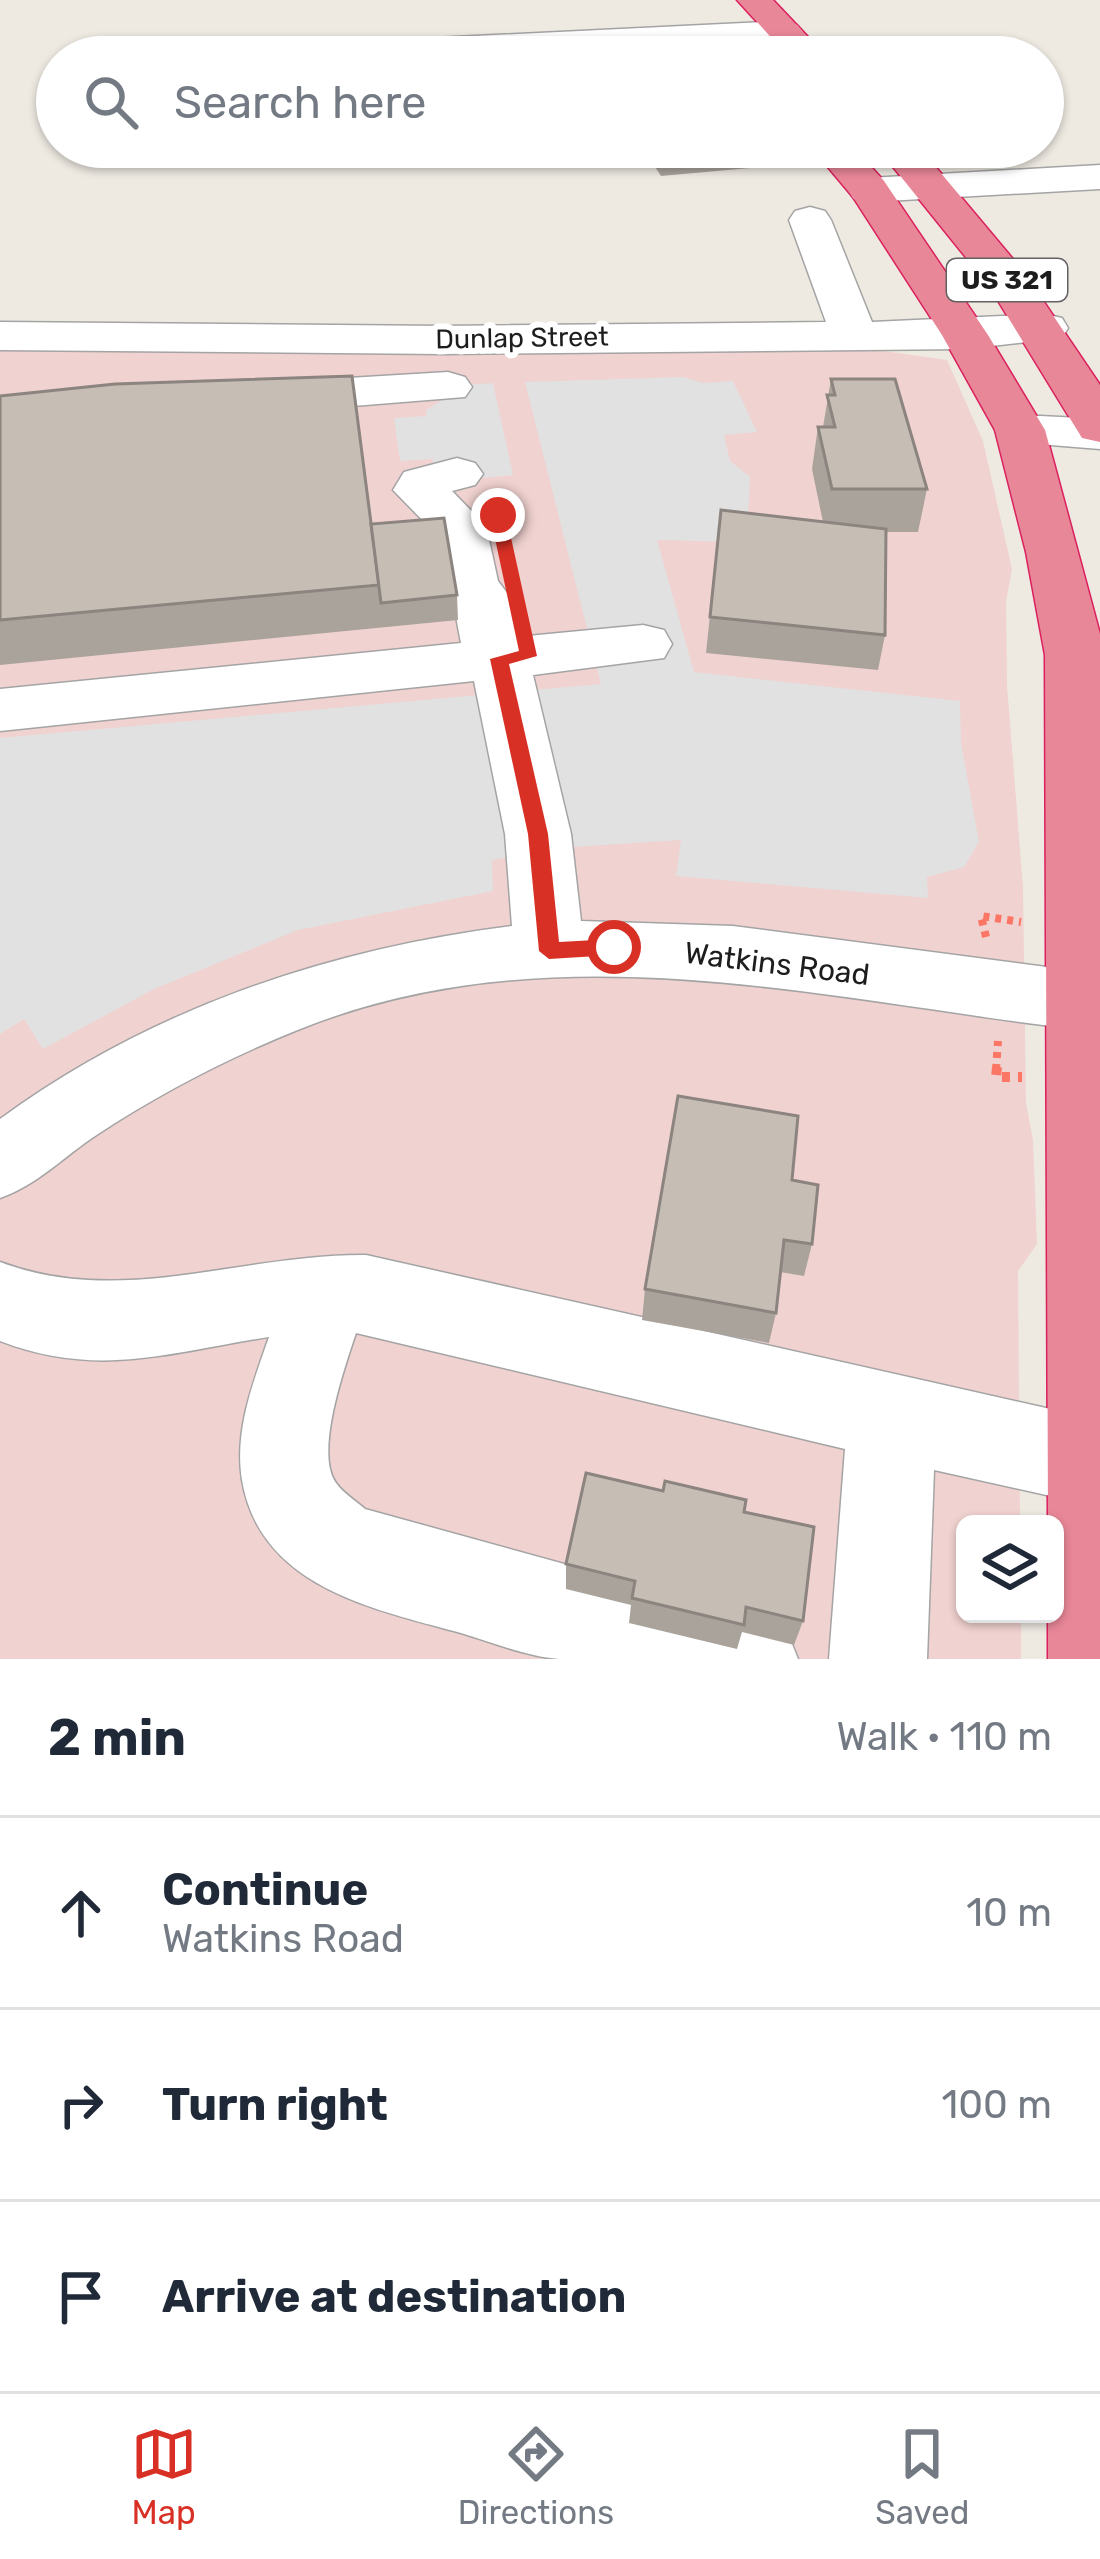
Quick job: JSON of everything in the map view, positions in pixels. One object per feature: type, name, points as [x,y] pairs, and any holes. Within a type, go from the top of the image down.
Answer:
[{"type":"highway","points":[[702,0],[732,36]]},
{"type":"highway","points":[[754,0],[788,36]]},
{"type":"highway","name":"US 321","points":[[882,168],[1019,430],[1054,552],[1075,655],[1090,1002],[1097,1659]]},
{"type":"highway","name":"US 321","points":[[883,168],[1045,328],[1100,430]]},
{"type":"street","points":[[904,168],[1100,177]]},
{"type":"street","points":[[810,220],[854,336]]},
{"type":"street","name":"Dunlap Street","points":[[0,337],[446,363],[660,337],[965,334],[1045,328]]},
{"type":"street","points":[[660,337],[685,388]]},
{"type":"street","points":[[216,393],[283,399],[446,363],[457,474],[424,483],[419,490],[459,526],[471,586],[481,597],[485,633],[514,658],[549,951]]},
{"type":"street","points":[[1019,430],[1100,430]]},
{"type":"street","points":[[0,710],[643,644]]},
{"type":"street","name":"Watkins Road","points":[[11,1136],[248,1016],[365,976],[482,955],[614,947],[737,957],[1090,1002]]},
{"type":"street","points":[[0,1301],[30,1316],[105,1326],[193,1315],[293,1294],[366,1294],[1095,1464]]},
{"type":"street","points":[[326,1294],[289,1407],[283,1446],[292,1504],[322,1537],[344,1552],[377,1563],[748,1659]]},
{"type":"street","points":[[878,1659],[892,1415]]},
{"type":"shaded area","points":[[0,347],[863,348],[947,360],[983,441],[1012,569],[1006,602],[1007,685],[1023,887],[1026,1103],[1033,1140],[1037,1244],[1018,1271],[1020,1515],[956,1515],[956,1623],[1021,1623],[1021,1659],[0,1659]]},
{"type":"shaded area","points":[[684,377],[703,383],[733,381],[757,432],[724,435],[730,461],[750,477],[747,542],[657,540],[694,672],[960,701],[961,743],[979,842],[964,867],[927,877],[928,898],[676,876],[681,840],[572,847],[492,860],[493,891],[298,930],[154,989],[43,1049],[24,1019],[0,1034],[0,738],[601,684],[525,382]]},
{"type":"shaded area","points":[[493,383],[513,475],[482,478],[434,465],[432,459],[400,461],[394,418],[426,416],[426,410],[466,385]]},
{"type":"building","points":[[352,376],[379,585],[0,620],[0,396],[115,384]]},
{"type":"building","points":[[831,379],[895,379],[927,489],[832,489],[818,427],[835,427],[827,395],[835,395]]},
{"type":"building","points":[[721,510],[886,529],[885,635],[710,617]]},
{"type":"building","points":[[444,518],[457,595],[381,603],[371,524]]},
{"type":"building","points":[[678,1096],[798,1116],[792,1180],[818,1185],[812,1244],[784,1240],[776,1313],[645,1289]]},
{"type":"building","points":[[586,1473],[663,1491],[665,1481],[746,1500],[744,1512],[814,1527],[803,1621],[746,1607],[744,1625],[632,1598],[635,1581],[566,1564]]},
{"type":"route","points":[[498,515],[529,656],[499,659],[538,834],[549,951],[614,947]]}]
